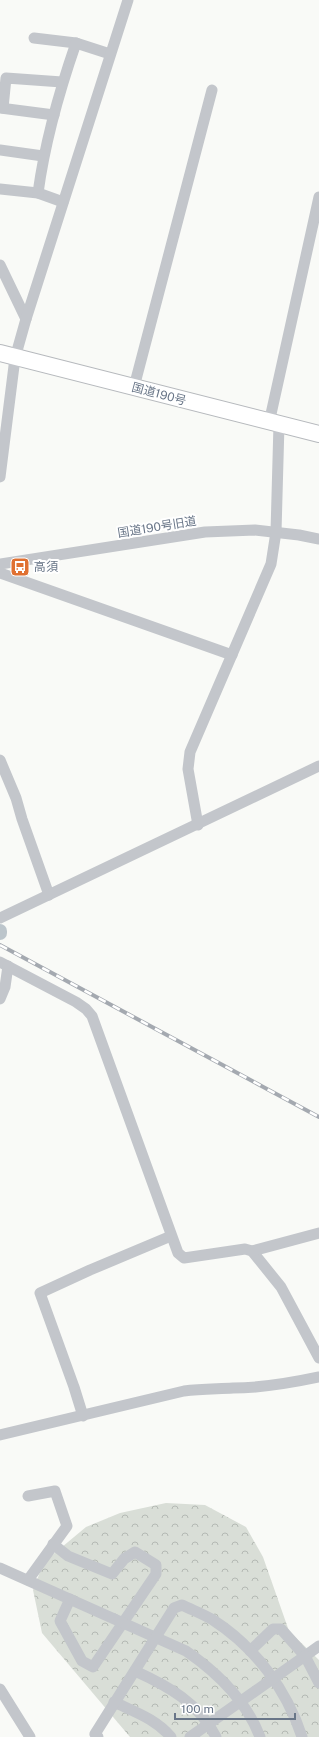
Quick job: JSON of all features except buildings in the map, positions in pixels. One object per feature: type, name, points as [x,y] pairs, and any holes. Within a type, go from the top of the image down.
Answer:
[{"type":"highway","name":"国道190号","points":[[0,353],[274,424],[319,434]]},
{"type":"street","points":[[0,477],[15,358],[26,319],[128,0]]},
{"type":"street","points":[[34,38],[76,43],[110,54]]},
{"type":"street","points":[[38,193],[43,156],[62,82],[76,43]]},
{"type":"street","points":[[54,115],[2,108],[6,78],[62,82]]},
{"type":"street","points":[[134,387],[212,90]]},
{"type":"street","points":[[0,150],[43,156]]},
{"type":"street","points":[[0,189],[38,193],[63,202]]},
{"type":"street","points":[[198,825],[188,769],[190,752],[271,564],[276,532],[274,424],[319,197]]},
{"type":"street","points":[[0,265],[26,319]]},
{"type":"street","name":"国道190号旧道","points":[[0,564],[205,532],[255,530],[319,539]]},
{"type":"street","points":[[0,574],[232,655]]},
{"type":"street","points":[[0,760],[16,798],[49,895]]},
{"type":"street","points":[[1,917],[198,825],[319,766]]},
{"type":"street","points":[[0,999],[4,987],[4,964],[76,1002],[86,1009],[92,1016],[171,1236],[178,1253],[184,1258],[245,1249],[252,1251],[319,1233]]},
{"type":"street","points":[[83,1416],[40,1293],[171,1236]]},
{"type":"street","points":[[252,1251],[281,1287],[319,1358]]},
{"type":"street","points":[[0,1435],[184,1391],[204,1388],[234,1388],[279,1384],[319,1377]]},
{"type":"street","points":[[28,1496],[55,1491],[67,1526],[28,1580]]},
{"type":"street","points":[[53,1544],[68,1556],[112,1574],[124,1559],[135,1552],[156,1565],[156,1574],[93,1667],[82,1661],[60,1621],[70,1599]]},
{"type":"street","points":[[0,1568],[124,1622],[186,1651],[207,1666],[230,1687],[256,1727],[260,1737]]},
{"type":"street","points":[[98,1737],[95,1734],[114,1702],[174,1608],[182,1605],[212,1620],[250,1651],[273,1678],[289,1706],[302,1737]]},
{"type":"street","points":[[250,1651],[273,1629],[281,1630],[305,1656],[319,1683]]},
{"type":"street","points":[[190,1737],[319,1646]]},
{"type":"street","points":[[135,1671],[170,1688],[190,1703],[208,1724],[216,1737]]},
{"type":"street","points":[[0,1689],[30,1737]]},
{"type":"street","points":[[114,1702],[158,1724],[171,1737]]},
{"type":"green space","points":[[166,1503],[205,1505],[246,1527],[263,1557],[289,1631],[319,1660],[319,1737],[130,1737],[42,1633],[33,1590],[44,1562],[86,1527],[120,1513]]},
{"type":"railway","points":[[0,945],[319,1117]]},
{"type":"place","name":"高須","points":[[20,567]]}]
